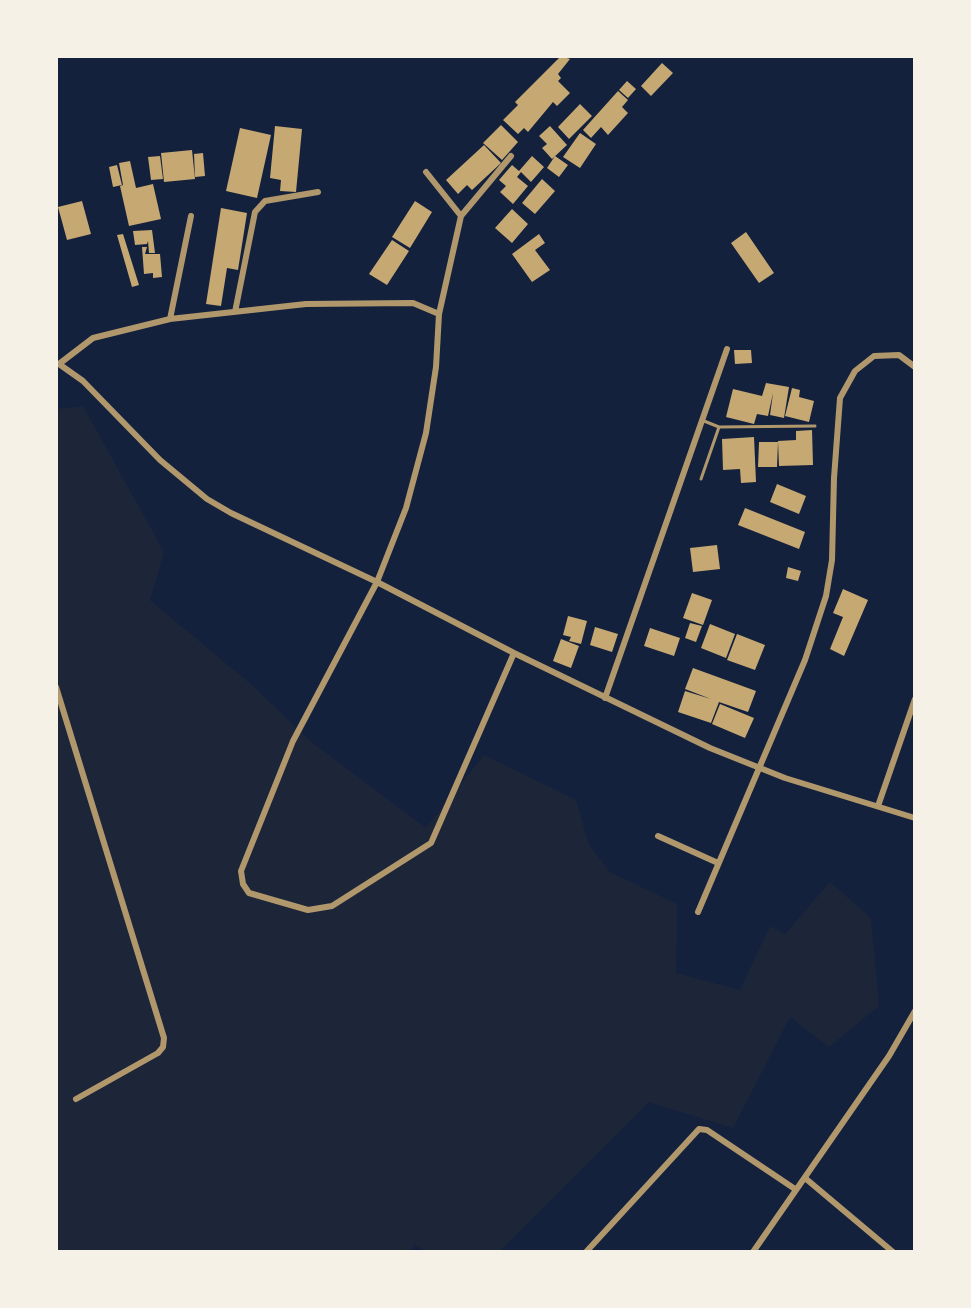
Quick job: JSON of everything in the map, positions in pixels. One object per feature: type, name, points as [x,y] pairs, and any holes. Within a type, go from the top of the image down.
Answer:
[{"type":"street","points":[[511,156],[461,216],[439,314],[436,367],[426,433],[406,508],[377,582],[293,741],[241,871],[243,884],[249,893],[308,910],[332,906],[431,843],[514,653]]},
{"type":"street","points":[[426,172],[461,216]]},
{"type":"street","points":[[235,312],[259,205],[265,201],[318,192]]},
{"type":"street","points":[[170,319],[191,216]]},
{"type":"street","points":[[439,314],[413,303],[306,304],[170,319],[93,338],[59,364],[83,381],[160,460],[207,499],[231,513],[710,748],[915,818]]},
{"type":"street","points":[[605,698],[727,349]]},
{"type":"street","points":[[698,912],[805,660],[826,596],[832,560],[840,398],[855,371],[874,356],[899,355],[915,367]]},
{"type":"street","points":[[56,687],[164,1038],[163,1047],[158,1053],[76,1099]]},
{"type":"street","points":[[878,806],[915,699]]},
{"type":"street","points":[[658,836],[718,863]]},
{"type":"street","points":[[753,1252],[889,1056],[915,1011]]},
{"type":"street","points":[[586,1252],[699,1129],[707,1130],[795,1189]]},
{"type":"street","points":[[805,1178],[893,1252]]},
{"type":"lane","points":[[702,420],[719,427],[815,426]]},
{"type":"lane","points":[[701,479],[719,427]]},
{"type":"shaded area","points":[[83,406],[164,552],[150,600],[252,685],[309,740],[426,828],[484,755],[576,800],[589,845],[610,872],[677,904],[676,973],[740,990],[770,926],[785,934],[830,882],[871,918],[879,1006],[829,1047],[790,1017],[733,1128],[649,1102],[499,1252],[426,1252],[415,1244],[409,1252],[56,1252],[56,409]]},
{"type":"building","points":[[561,56],[570,59],[558,74],[561,78],[558,81],[570,93],[557,106],[553,102],[528,132],[524,128],[518,134],[503,120],[518,105],[515,102]]},
{"type":"building","points":[[662,63],[673,73],[651,96],[641,86]]},
{"type":"building","points":[[627,81],[636,89],[628,98],[619,90]]},
{"type":"building","points":[[618,91],[628,100],[622,107],[628,113],[608,135],[601,127],[591,138],[583,130]]},
{"type":"building","points":[[580,104],[592,116],[569,139],[558,127]]},
{"type":"building","points":[[501,125],[518,142],[502,160],[483,143]]},
{"type":"building","points":[[275,126],[302,129],[296,192],[280,191],[281,180],[270,178]]},
{"type":"building","points":[[550,126],[567,145],[552,159],[542,148],[547,144],[539,136]]},
{"type":"building","points":[[240,128],[271,135],[257,198],[226,191]]},
{"type":"building","points":[[580,133],[596,144],[580,168],[563,157]]},
{"type":"building","points":[[484,145],[501,163],[472,190],[467,185],[458,194],[446,180]]},
{"type":"building","points":[[192,150],[195,179],[164,182],[161,153]]},
{"type":"building","points":[[203,153],[205,176],[195,177],[194,154]]},
{"type":"building","points":[[160,156],[163,179],[151,180],[148,157]]},
{"type":"building","points":[[532,156],[544,167],[531,182],[521,172],[517,177],[528,186],[513,204],[500,192],[506,186],[499,180],[512,165],[519,171]]},
{"type":"building","points":[[555,156],[568,165],[559,177],[547,168]]},
{"type":"building","points":[[130,161],[136,188],[153,184],[161,219],[129,226],[120,186],[123,185],[119,163]]},
{"type":"building","points":[[117,165],[122,185],[113,187],[109,167]]},
{"type":"building","points":[[542,179],[555,191],[535,214],[522,203]]},
{"type":"building","points":[[82,201],[91,234],[67,240],[58,207]]},
{"type":"building","points":[[415,201],[432,212],[410,248],[392,237]]},
{"type":"building","points":[[221,208],[247,213],[238,270],[227,268],[221,306],[206,304]]},
{"type":"building","points":[[512,209],[528,224],[512,243],[495,228]]},
{"type":"building","points":[[152,230],[155,253],[149,253],[148,241],[147,244],[135,245],[133,231]]},
{"type":"building","points":[[746,232],[774,273],[759,283],[731,243]]},
{"type":"building","points":[[123,234],[139,285],[132,287],[117,235]]},
{"type":"building","points":[[539,234],[545,243],[535,250],[550,270],[532,282],[512,254]]},
{"type":"building","points":[[392,240],[409,251],[387,285],[369,274]]},
{"type":"building","points":[[142,247],[147,247],[145,254],[160,254],[162,277],[153,278],[153,273],[144,274]]},
{"type":"building","points":[[734,350],[751,350],[752,363],[735,364]]},
{"type":"building","points":[[766,383],[789,387],[784,418],[770,415],[773,393],[768,416],[757,414],[754,424],[726,417],[733,389],[762,396]]},
{"type":"building","points":[[792,388],[800,390],[799,397],[814,401],[809,422],[785,416]]},
{"type":"building","points":[[812,430],[813,465],[779,466],[778,441],[796,440],[796,431]]},
{"type":"building","points":[[754,437],[756,482],[741,483],[740,469],[723,470],[722,439]]},
{"type":"building","points":[[759,442],[778,442],[777,467],[758,467]]},
{"type":"building","points":[[777,484],[806,496],[799,514],[770,502]]},
{"type":"building","points":[[745,508],[805,532],[799,549],[738,525]]},
{"type":"building","points":[[717,545],[720,569],[693,572],[690,548]]},
{"type":"building","points":[[788,567],[801,571],[798,581],[786,578]]},
{"type":"building","points":[[843,589],[868,600],[844,656],[830,649],[843,617],[833,613]]},
{"type":"building","points":[[692,593],[712,600],[703,625],[683,618]]},
{"type":"building","points":[[568,616],[587,621],[581,644],[569,641],[571,637],[563,635]]},
{"type":"building","points":[[690,623],[702,626],[696,642],[685,638]]},
{"type":"building","points":[[710,624],[735,634],[726,658],[701,648]]},
{"type":"building","points":[[595,627],[618,634],[612,652],[590,645]]},
{"type":"building","points":[[650,628],[680,638],[674,656],[644,646]]},
{"type":"building","points":[[737,634],[765,645],[755,670],[727,660]]},
{"type":"building","points":[[561,639],[579,646],[571,668],[553,661]]},
{"type":"building","points":[[693,668],[756,691],[748,712],[719,702],[711,723],[678,712],[685,691],[711,699],[685,689]]},
{"type":"building","points":[[720,704],[754,718],[745,738],[712,724]]}]
